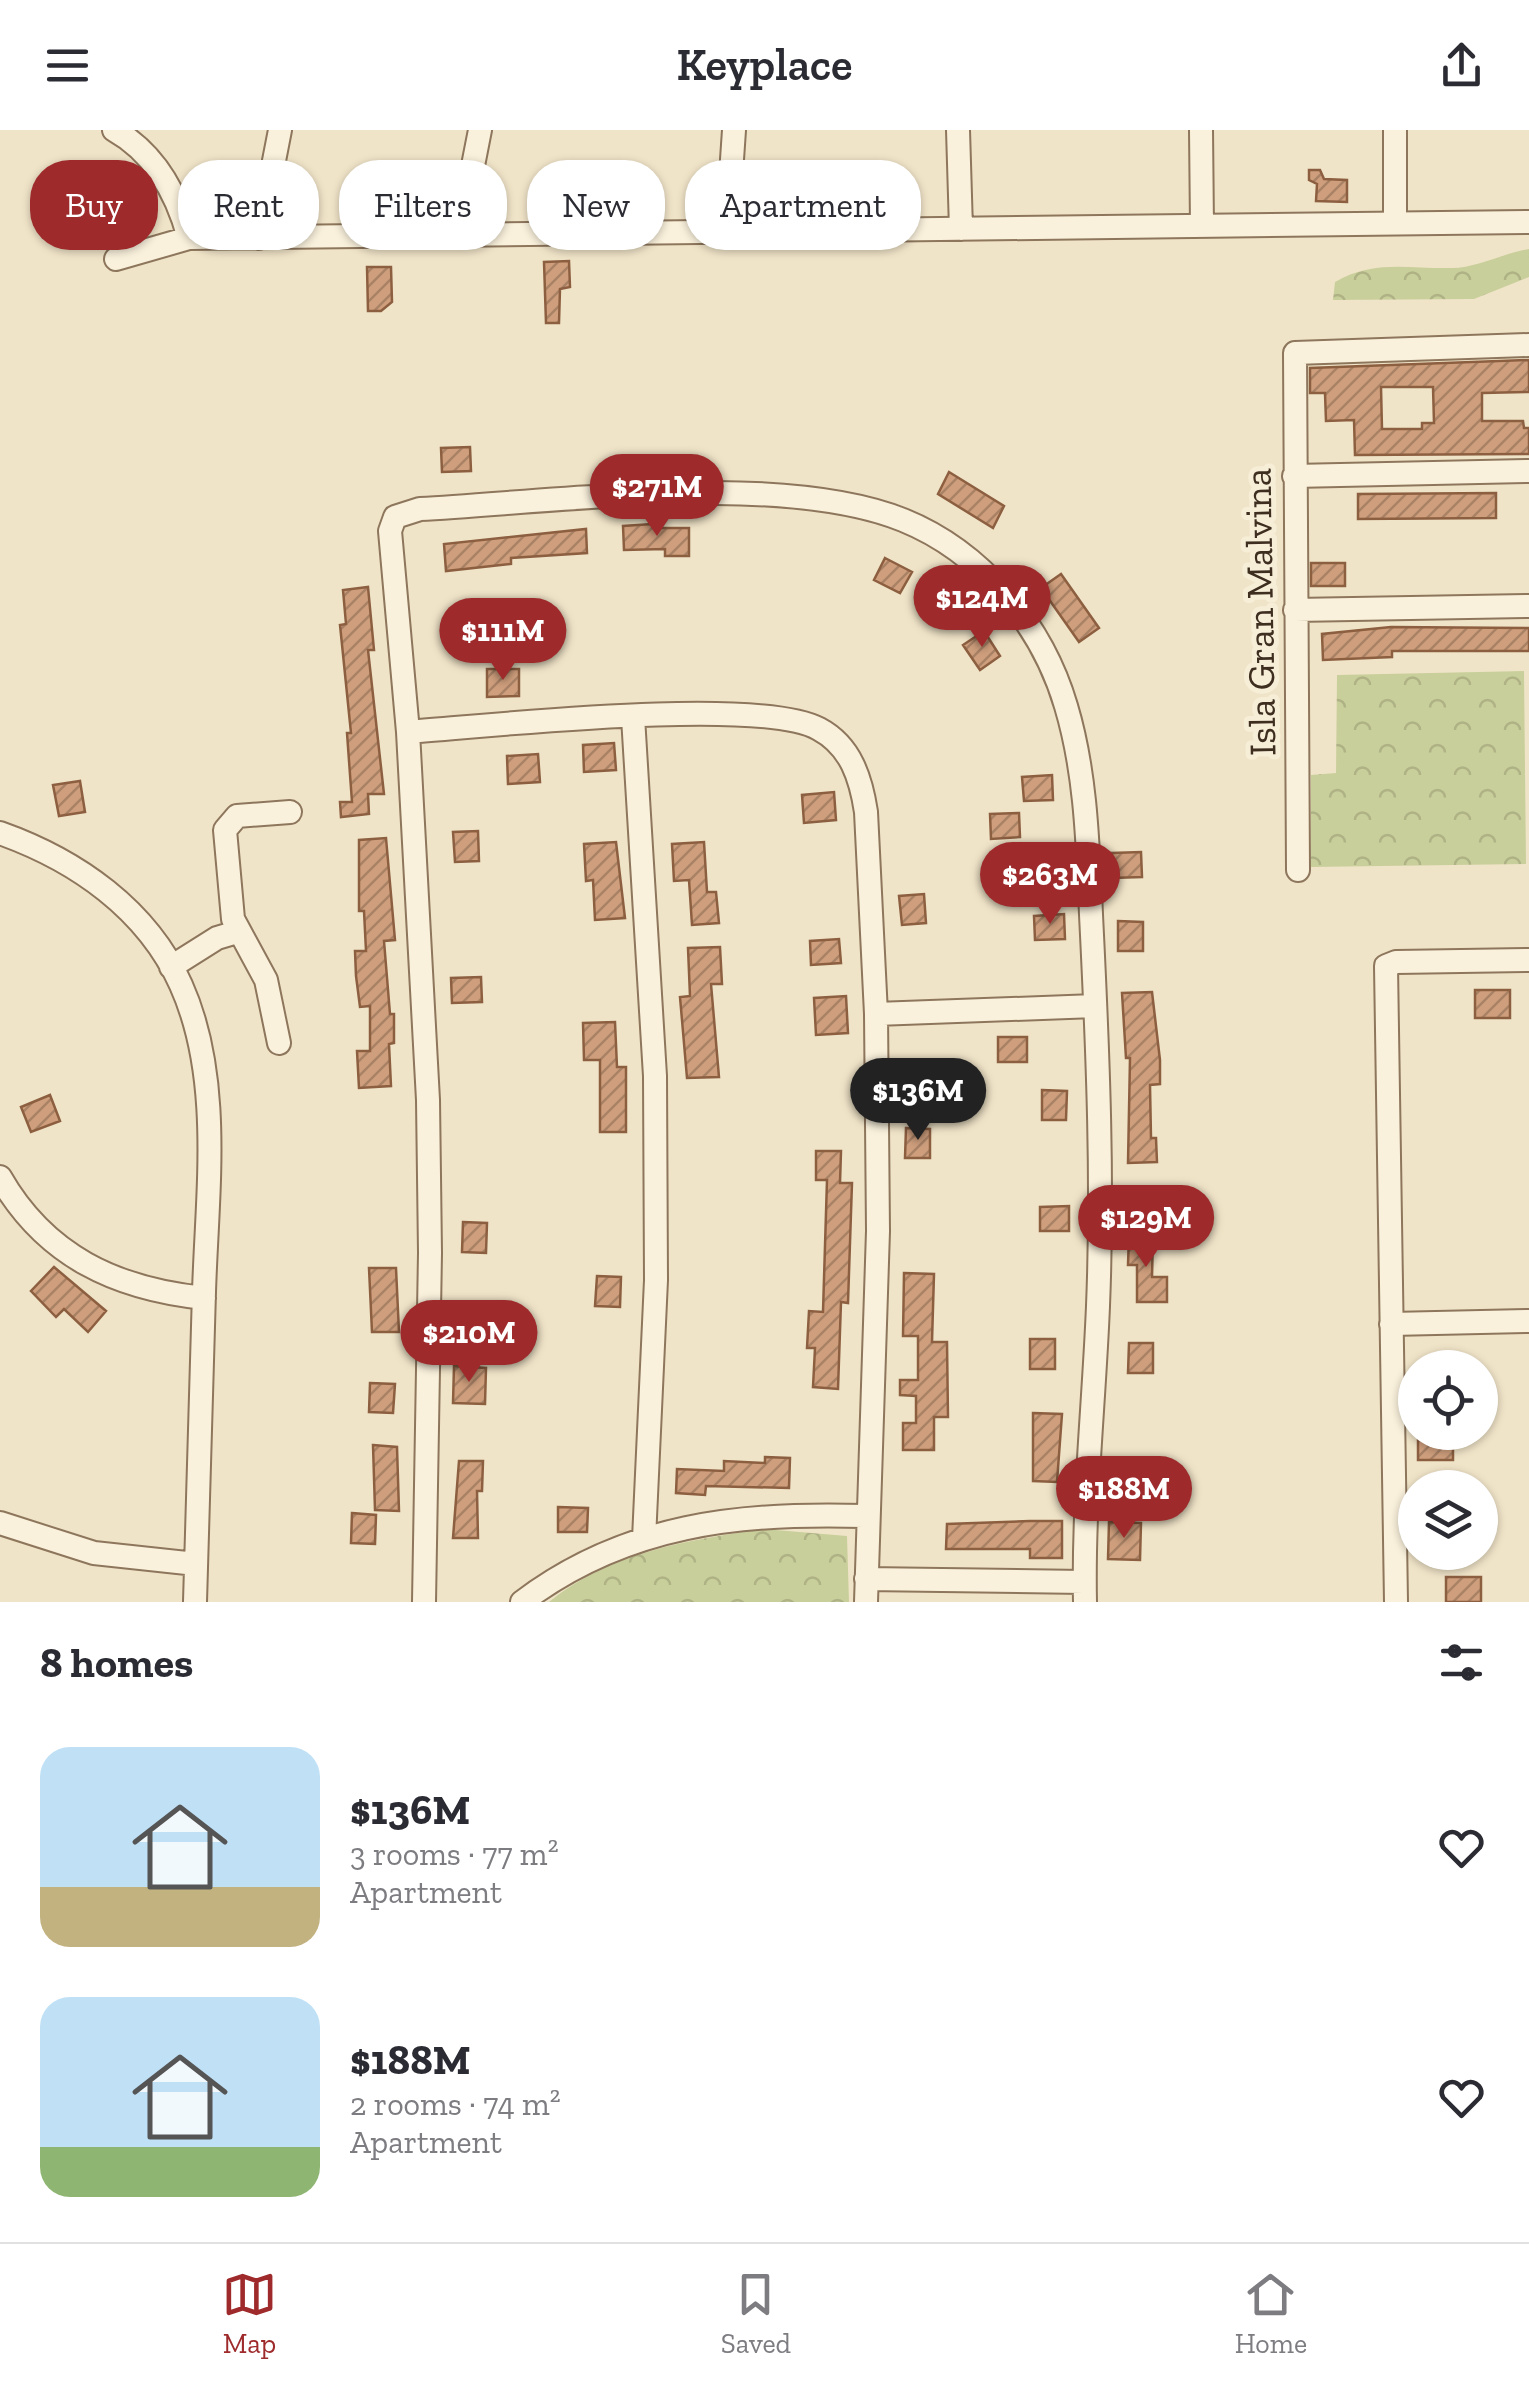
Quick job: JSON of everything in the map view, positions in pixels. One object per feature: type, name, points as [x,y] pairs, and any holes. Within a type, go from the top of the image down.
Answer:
[{"type":"street","points":[[114,130],[140,150],[164,177],[178,202]]},
{"type":"street","points":[[274,160],[280,130]]},
{"type":"street","points":[[474,160],[480,130]]},
{"type":"street","points":[[732,160],[734,130]]},
{"type":"street","points":[[958,130],[961,229]]},
{"type":"street","points":[[1201,130],[1202,226]]},
{"type":"street","points":[[1395,130],[1396,223]]},
{"type":"street","points":[[921,230],[1529,222]]},
{"type":"street","points":[[507,236],[685,234]]},
{"type":"street","points":[[116,259],[178,241]]},
{"type":"street","name":"Isla Gran Malvina","points":[[1298,870],[1295,353],[1529,345]]},
{"type":"street","points":[[1294,476],[1529,471]]},
{"type":"street","points":[[408,732],[634,717],[781,716],[821,729],[848,756],[863,790],[866,812],[876,1014],[878,1231],[865,1516],[866,1590],[1085,1592],[1098,1300],[1096,1006],[1084,810],[1066,704],[1036,637],[1011,601],[967,558],[905,521],[867,508],[782,496],[622,498],[406,512],[395,518],[390,543],[408,732],[429,1150],[424,1602]]},
{"type":"street","points":[[1295,610],[1529,606]]},
{"type":"street","points":[[634,717],[656,1076],[655,1295],[644,1539]]},
{"type":"street","points":[[278,1044],[266,980],[237,932],[226,830],[229,821],[244,814],[290,812]]},
{"type":"street","points":[[0,833],[89,876],[116,898],[172,967],[190,1010],[204,1073],[208,1154],[195,1602]]},
{"type":"street","points":[[172,967],[218,938],[237,932]]},
{"type":"street","points":[[1396,1602],[1386,966],[1396,962],[1529,960]]},
{"type":"street","points":[[876,1014],[1096,1006]]},
{"type":"street","points":[[0,1177],[34,1225],[85,1267],[136,1288],[204,1298]]},
{"type":"street","points":[[1391,1324],[1529,1321]]},
{"type":"street","points":[[522,1602],[564,1574],[644,1539],[746,1516],[865,1516]]},
{"type":"street","points":[[0,1523],[94,1553],[196,1564]]},
{"type":"green space","points":[[1529,249],[1529,277],[1474,299],[1333,300],[1335,282],[1364,270],[1461,267]]},
{"type":"green space","points":[[1524,671],[1526,864],[1311,867],[1311,775],[1336,773],[1337,675]]},
{"type":"green space","points":[[764,1529],[847,1536],[849,1602],[549,1602],[598,1571],[624,1560],[679,1544]]},
{"type":"building","points":[[1309,170],[1320,170],[1324,179],[1347,180],[1347,202],[1316,201],[1317,184],[1309,180]]},
{"type":"building","points":[[569,261],[570,287],[560,289],[559,323],[546,323],[544,262]]},
{"type":"building","points":[[367,267],[391,267],[392,302],[381,311],[368,311]]},
{"type":"building","points":[[1529,360],[1529,392],[1482,393],[1482,421],[1523,421],[1524,428],[1529,428],[1529,454],[1355,455],[1354,420],[1326,421],[1325,393],[1310,393],[1310,368]],"holes":[[[1381,387],[1433,387],[1434,423],[1422,423],[1422,429],[1382,429]]]},
{"type":"building","points":[[470,447],[471,471],[442,472],[441,448]]},
{"type":"building","points":[[949,472],[1004,506],[993,528],[938,494]]},
{"type":"building","points":[[1496,493],[1496,518],[1358,519],[1358,494]]},
{"type":"building","points":[[652,524],[653,528],[689,528],[689,556],[665,556],[665,549],[624,550],[623,526]]},
{"type":"building","points":[[586,529],[587,553],[511,558],[511,564],[446,571],[444,544]]},
{"type":"building","points":[[885,558],[912,572],[900,593],[874,580]]},
{"type":"building","points":[[1311,563],[1345,563],[1345,586],[1311,586]]},
{"type":"building","points":[[1061,574],[1099,628],[1079,642],[1041,588]]},
{"type":"building","points":[[368,587],[374,650],[368,650],[384,794],[368,794],[369,814],[341,817],[340,802],[352,802],[347,733],[351,733],[340,625],[346,624],[343,590]]},
{"type":"building","points":[[1391,627],[1529,628],[1529,651],[1392,651],[1392,657],[1323,660],[1322,634]]},
{"type":"building","points":[[984,631],[1000,656],[980,670],[963,645]]},
{"type":"building","points":[[487,669],[519,669],[519,696],[487,697]]},
{"type":"building","points":[[614,743],[616,770],[584,772],[583,745]]},
{"type":"building","points":[[538,754],[540,782],[508,784],[507,756]]},
{"type":"building","points":[[1052,775],[1053,800],[1024,801],[1022,777]]},
{"type":"building","points":[[80,781],[85,812],[59,816],[53,785]]},
{"type":"building","points":[[834,792],[836,820],[804,823],[802,795]]},
{"type":"building","points":[[1019,813],[1020,837],[991,839],[990,814]]},
{"type":"building","points":[[478,831],[479,861],[455,862],[453,832]]},
{"type":"building","points":[[386,838],[395,940],[384,941],[390,1014],[394,1014],[394,1043],[389,1044],[391,1086],[359,1088],[357,1051],[370,1051],[370,1006],[360,1007],[356,976],[355,951],[366,951],[364,911],[359,911],[359,840]]},
{"type":"building","points":[[616,842],[625,918],[595,920],[593,880],[586,881],[584,844]]},
{"type":"building","points":[[704,842],[707,892],[716,892],[719,923],[692,925],[689,880],[674,881],[672,844]]},
{"type":"building","points":[[1141,852],[1142,877],[1112,878],[1112,853]]},
{"type":"building","points":[[924,894],[926,923],[902,925],[899,896]]},
{"type":"building","points":[[1064,914],[1065,939],[1035,940],[1034,916]]},
{"type":"building","points":[[1118,921],[1143,922],[1143,951],[1118,951]]},
{"type":"building","points":[[839,939],[841,963],[811,965],[810,941]]},
{"type":"building","points":[[720,947],[722,984],[711,984],[719,1077],[687,1078],[680,997],[690,996],[688,948]]},
{"type":"building","points":[[481,977],[482,1002],[452,1003],[451,978]]},
{"type":"building","points":[[1475,990],[1510,990],[1510,1018],[1475,1018]]},
{"type":"building","points":[[1152,992],[1160,1060],[1160,1084],[1150,1085],[1151,1138],[1156,1138],[1157,1162],[1128,1163],[1130,1058],[1126,1058],[1122,993]]},
{"type":"building","points":[[846,996],[848,1033],[816,1035],[814,998]]},
{"type":"building","points":[[615,1022],[617,1067],[626,1067],[626,1132],[600,1132],[600,1060],[584,1060],[583,1023]]},
{"type":"building","points":[[998,1037],[1027,1037],[1027,1062],[998,1062]]},
{"type":"building","points":[[1042,1090],[1067,1091],[1066,1120],[1042,1120]]},
{"type":"building","points":[[50,1095],[60,1121],[31,1132],[21,1107]]},
{"type":"building","points":[[906,1128],[930,1129],[930,1158],[905,1158]]},
{"type":"building","points":[[816,1151],[841,1151],[840,1183],[852,1183],[848,1303],[841,1302],[838,1389],[813,1387],[815,1348],[807,1348],[809,1311],[823,1312],[827,1180],[816,1180]]},
{"type":"building","points":[[1069,1206],[1069,1231],[1040,1231],[1040,1207]]},
{"type":"building","points":[[463,1222],[487,1223],[486,1253],[462,1252]]},
{"type":"building","points":[[1129,1235],[1153,1236],[1152,1277],[1167,1277],[1167,1302],[1137,1302],[1137,1265],[1128,1265]]},
{"type":"building","points":[[54,1267],[106,1311],[88,1332],[64,1309],[56,1317],[31,1291]]},
{"type":"building","points":[[369,1268],[396,1268],[399,1332],[372,1332]]},
{"type":"building","points":[[904,1273],[934,1274],[932,1342],[947,1342],[948,1417],[934,1417],[934,1450],[903,1450],[903,1423],[916,1423],[916,1396],[900,1395],[900,1380],[918,1380],[918,1336],[903,1336]]},
{"type":"building","points":[[597,1276],[621,1277],[620,1307],[595,1306]]},
{"type":"building","points":[[1030,1339],[1055,1339],[1055,1369],[1030,1369]]},
{"type":"building","points":[[1129,1343],[1153,1343],[1153,1373],[1128,1373]]},
{"type":"building","points":[[454,1366],[486,1368],[485,1404],[453,1403]]},
{"type":"building","points":[[370,1383],[395,1384],[393,1413],[369,1412]]},
{"type":"building","points":[[1033,1413],[1062,1414],[1057,1482],[1033,1481]]},
{"type":"building","points":[[373,1445],[397,1447],[399,1511],[375,1510]]},
{"type":"building","points":[[1418,1450],[1453,1450],[1453,1460],[1418,1460]]},
{"type":"building","points":[[765,1457],[790,1458],[789,1488],[706,1486],[705,1495],[676,1493],[677,1469],[724,1471],[724,1461],[765,1463]]},
{"type":"building","points":[[459,1461],[483,1461],[482,1491],[477,1491],[478,1538],[453,1538]]},
{"type":"building","points":[[558,1507],[588,1508],[587,1532],[558,1532]]},
{"type":"building","points":[[352,1513],[376,1515],[375,1544],[351,1543]]},
{"type":"building","points":[[1062,1521],[1062,1558],[1030,1558],[1030,1549],[946,1549],[947,1524]]},
{"type":"building","points":[[1109,1522],[1141,1523],[1140,1560],[1108,1559]]},
{"type":"building","points":[[1446,1577],[1481,1577],[1481,1602],[1446,1602]]}]
